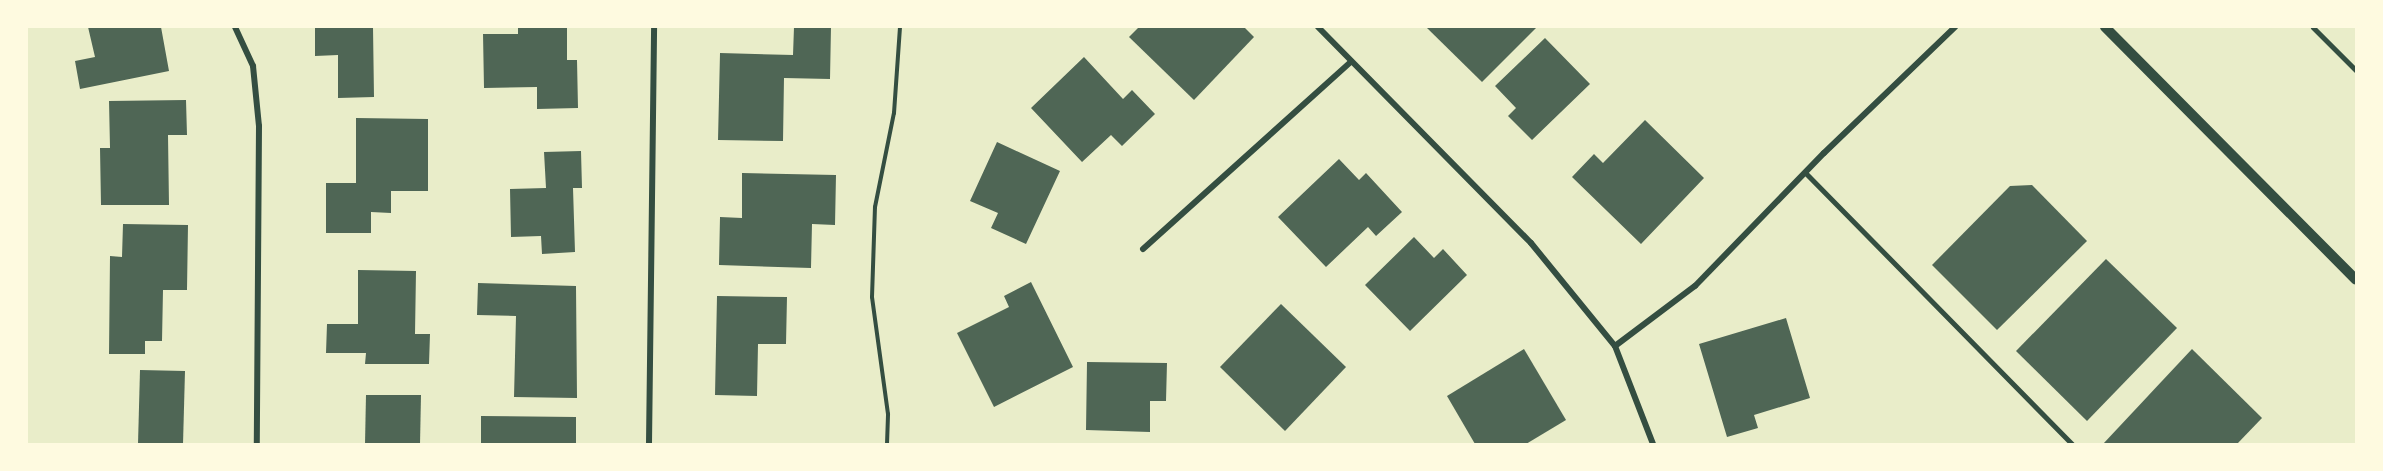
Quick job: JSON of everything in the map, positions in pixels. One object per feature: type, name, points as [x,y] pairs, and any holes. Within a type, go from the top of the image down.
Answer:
[{"type":"street","points":[[235,27],[252,66],[259,126],[257,444]]},
{"type":"street","points":[[649,444],[654,27]]},
{"type":"street","points":[[1318,27],[1531,243],[1615,346],[1653,444]]},
{"type":"street","points":[[1615,346],[1695,286],[1805,172],[1954,27]]},
{"type":"street","points":[[2105,27],[2356,280]]},
{"type":"street","points":[[1143,249],[1352,62]]},
{"type":"lane","points":[[2313,27],[2356,70]]},
{"type":"lane","points":[[1805,172],[2072,444]]},
{"type":"path","points":[[887,444],[888,414],[872,297],[875,207],[894,113],[900,27]]},
{"type":"building","points":[[88,27],[161,27],[169,71],[80,89],[75,61],[95,57]]},
{"type":"building","points":[[315,27],[373,27],[374,97],[338,98],[338,55],[315,56]]},
{"type":"building","points":[[518,27],[567,27],[567,60],[577,60],[578,108],[537,109],[537,87],[484,88],[483,34],[518,34]]},
{"type":"building","points":[[794,27],[831,27],[830,79],[784,78],[783,141],[718,140],[720,53],[793,55]]},
{"type":"building","points":[[1139,27],[1244,27],[1254,37],[1194,100],[1129,37]]},
{"type":"building","points":[[1426,27],[1537,27],[1482,82]]},
{"type":"building","points":[[1545,38],[1590,84],[1532,140],[1508,116],[1516,108],[1495,86]]},
{"type":"building","points":[[1084,57],[1123,99],[1132,90],[1155,114],[1122,146],[1111,135],[1082,162],[1031,108]]},
{"type":"building","points":[[186,100],[187,135],[168,135],[169,205],[101,205],[100,148],[110,148],[109,101]]},
{"type":"building","points":[[356,118],[428,119],[428,191],[391,191],[391,213],[371,212],[371,233],[326,233],[326,183],[356,183]]},
{"type":"building","points":[[1645,120],[1704,178],[1641,244],[1572,177],[1594,154],[1603,163]]},
{"type":"building","points":[[997,142],[1060,171],[1026,244],[991,228],[998,213],[970,201]]},
{"type":"building","points":[[581,151],[582,188],[573,188],[575,252],[542,254],[541,236],[511,237],[510,189],[546,188],[544,152]]},
{"type":"building","points":[[1339,159],[1359,180],[1366,173],[1402,212],[1376,236],[1368,227],[1326,267],[1278,217]]},
{"type":"building","points":[[742,173],[836,175],[835,225],[812,224],[811,268],[719,265],[720,217],[742,218]]},
{"type":"building","points":[[2032,185],[2087,241],[1997,330],[1932,265],[2010,186]]},
{"type":"building","points":[[123,224],[188,225],[187,290],[163,290],[162,341],[145,341],[145,354],[109,354],[110,256],[122,257]]},
{"type":"building","points":[[1414,237],[1434,258],[1443,249],[1467,275],[1410,331],[1365,285]]},
{"type":"building","points":[[2106,259],[2177,328],[2087,421],[2016,351]]},
{"type":"building","points":[[358,270],[416,271],[415,334],[430,334],[429,364],[365,364],[366,353],[326,353],[327,324],[358,324]]},
{"type":"building","points":[[1031,282],[1073,367],[994,407],[957,333],[1009,307],[1004,296]]},
{"type":"building","points":[[478,283],[576,286],[577,398],[514,397],[516,316],[477,315]]},
{"type":"building","points":[[717,296],[787,297],[786,344],[758,344],[757,396],[715,395]]},
{"type":"building","points":[[1281,304],[1346,367],[1285,431],[1220,367]]},
{"type":"building","points":[[1786,318],[1810,398],[1754,415],[1758,428],[1727,437],[1699,344]]},
{"type":"building","points":[[1524,349],[1566,420],[1526,444],[1475,444],[1447,396]]},
{"type":"building","points":[[2192,349],[2262,418],[2237,444],[2103,444]]},
{"type":"building","points":[[1087,362],[1167,363],[1166,401],[1150,401],[1150,432],[1086,430]]},
{"type":"building","points":[[140,370],[185,371],[183,444],[138,444]]},
{"type":"building","points":[[366,395],[421,395],[420,444],[365,444]]},
{"type":"building","points":[[481,416],[576,417],[576,444],[481,444]]}]
